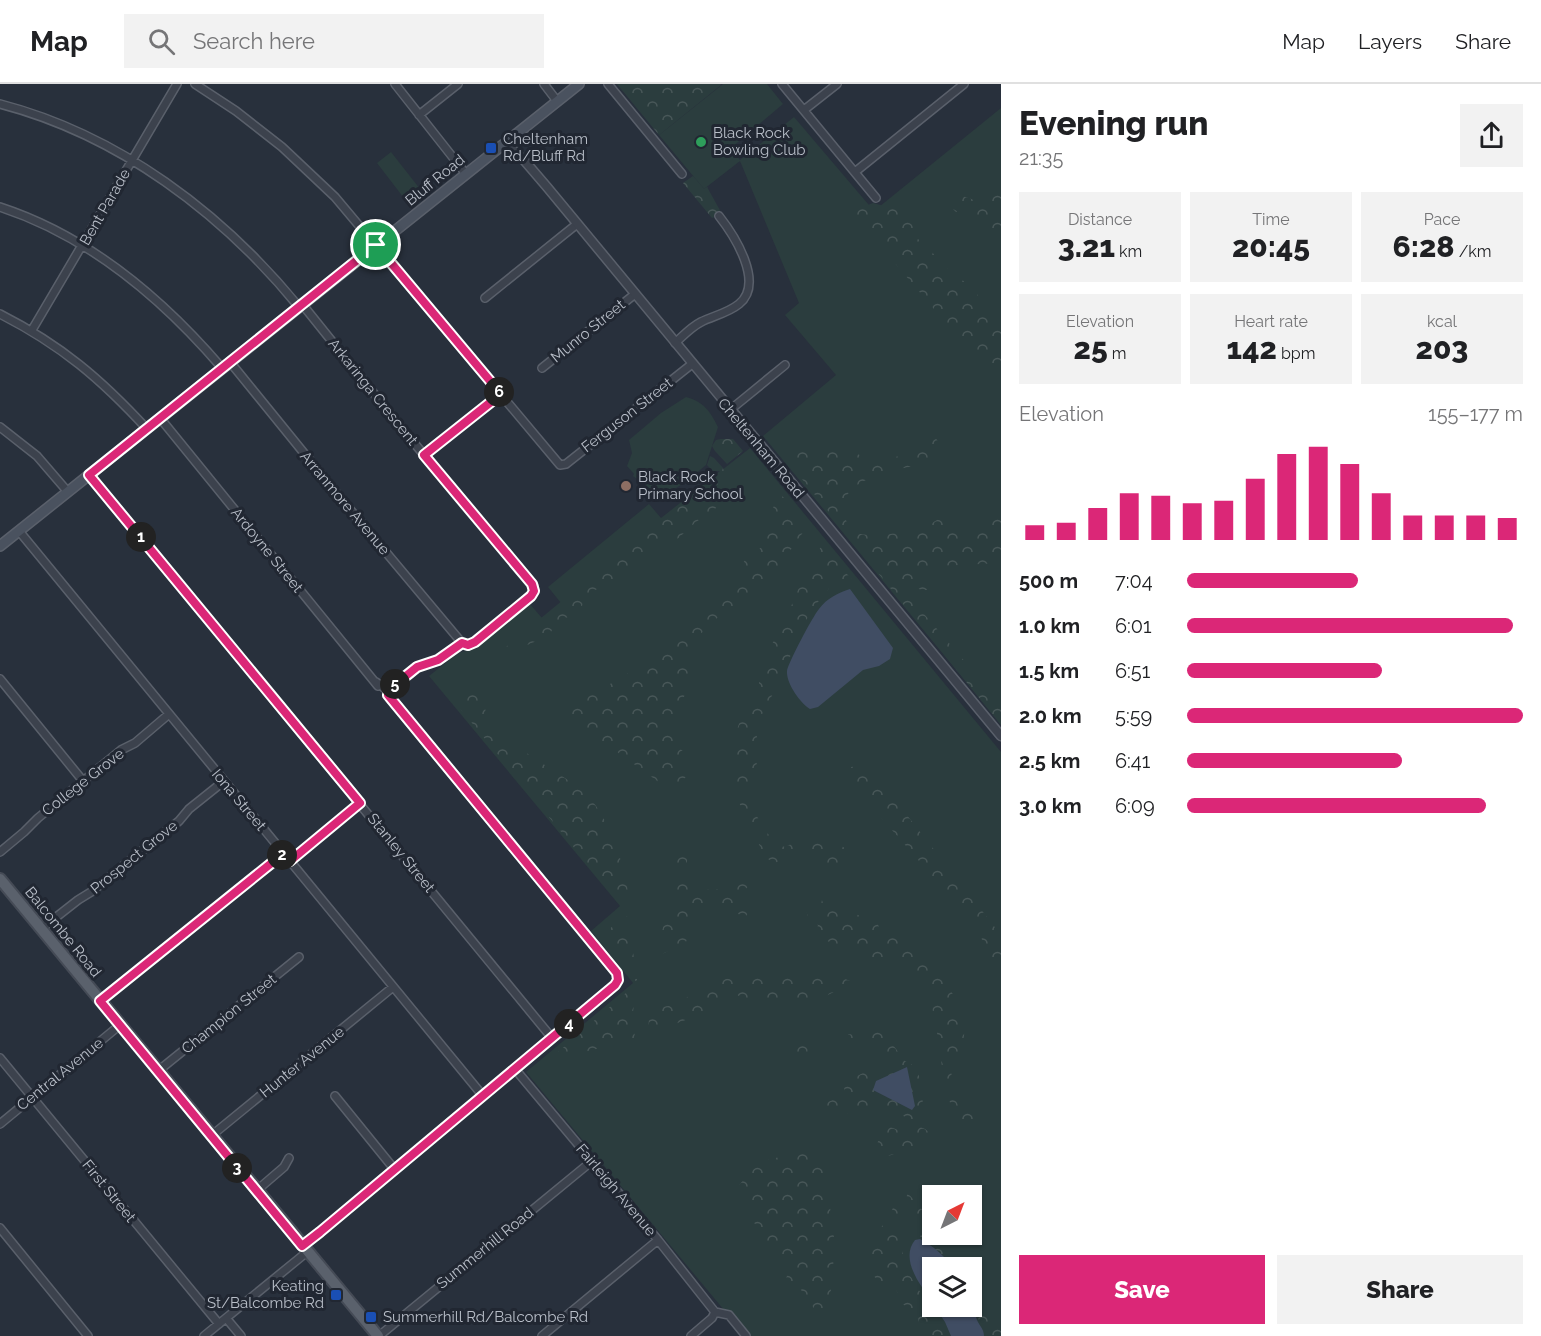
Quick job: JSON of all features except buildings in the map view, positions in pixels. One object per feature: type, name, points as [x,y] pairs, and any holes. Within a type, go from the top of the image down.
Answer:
[{"type":"main road","name":"Bluff Road","points":[[0,546],[579,84]]},
{"type":"main road","name":"Balcombe Road","points":[[0,879],[304,1249],[379,1336]]},
{"type":"street","name":"Bent Parade","points":[[32,330],[177,84]]},
{"type":"street","points":[[195,84],[236,111],[282,147],[335,197],[501,394],[424,455]]},
{"type":"street","points":[[395,84],[466,174]]},
{"type":"street","points":[[419,115],[458,84]]},
{"type":"street","points":[[544,84],[557,101]]},
{"type":"street","points":[[608,84],[682,174]]},
{"type":"street","points":[[782,84],[876,198]]},
{"type":"street","points":[[804,110],[837,84]]},
{"type":"street","points":[[855,172],[964,84]]},
{"type":"street","name":"Arkaringa Crescent","points":[[0,104],[71,130],[132,161],[181,193],[251,252],[301,306],[532,584],[534,591],[531,596],[475,642],[468,645],[461,641]]},
{"type":"street","name":"Cheltenham Road","points":[[507,140],[1001,736]]},
{"type":"street","name":"Arranmore Avenue","points":[[0,207],[40,224],[82,246],[126,274],[187,328],[226,365],[461,641]]},
{"type":"street","points":[[675,342],[695,326],[739,304],[748,291],[749,281],[745,263],[734,236],[718,216]]},
{"type":"street","points":[[485,298],[577,224]]},
{"type":"street","name":"Munro Street","points":[[542,368],[635,294]]},
{"type":"street","points":[[0,314],[32,330],[87,369],[147,429]]},
{"type":"street","name":"Ferguson Street","points":[[501,394],[560,465],[566,464],[692,363]]},
{"type":"street","points":[[730,410],[785,365]]},
{"type":"street","name":"Ardoyne Street","points":[[160,418],[380,689],[388,692],[397,708],[617,973],[618,980],[615,985],[552,1038]]},
{"type":"street","points":[[0,427],[37,456],[68,492]]},
{"type":"street","name":"Stanley Street","points":[[89,475],[552,1038]]},
{"type":"street","name":"Iona Street","points":[[19,531],[483,1096]]},
{"type":"street","points":[[388,692],[417,667],[438,660],[461,641]]},
{"type":"street","points":[[0,679],[83,781]]},
{"type":"street","name":"College Grove","points":[[0,852],[83,781],[169,714]]},
{"type":"street","name":"Prospect Grove","points":[[41,929],[100,885],[224,781]]},
{"type":"street","points":[[290,861],[360,803]]},
{"type":"street","points":[[100,1001],[284,853]]},
{"type":"street","name":"Champion Street","points":[[158,1071],[300,957]]},
{"type":"street","name":"Hunter Avenue","points":[[211,1136],[393,987]]},
{"type":"street","name":"Central Avenue","points":[[0,1124],[120,1025]]},
{"type":"street","points":[[204,1336],[304,1249],[320,1232],[552,1038]]},
{"type":"street","name":"First Street","points":[[0,1058],[219,1324]]},
{"type":"street","name":"Fairleigh Avenue","points":[[515,1069],[715,1312],[729,1315],[746,1336]]},
{"type":"street","points":[[335,1096],[395,1170]]},
{"type":"street","points":[[256,1191],[284,1167],[289,1158]]},
{"type":"street","name":"Summerhill Road","points":[[379,1336],[592,1161]]},
{"type":"street","points":[[0,1228],[88,1336]]},
{"type":"street","points":[[542,1336],[658,1240]]},
{"type":"street","points":[[691,1336],[712,1318],[715,1312]]},
{"type":"street","points":[[226,1318],[241,1336]]},
{"type":"green space","points":[[617,84],[720,84],[721,85],[659,135]]},
{"type":"green space","points":[[723,84],[767,84],[783,104],[731,148],[740,160],[794,117],[874,211],[1001,108],[1001,724],[763,436],[836,375],[785,315],[799,303],[740,161],[704,189],[659,135]]},
{"type":"green space","points":[[391,152],[424,194],[410,206],[377,163]]},
{"type":"green space","points":[[693,176],[704,189],[707,187],[722,214],[712,218],[683,183]]},
{"type":"green space","points":[[1001,190],[1001,244],[973,211],[956,212],[948,204],[947,196],[954,193],[980,202],[989,193]]},
{"type":"green space","points":[[873,203],[891,208],[905,207],[910,211],[910,218],[918,239],[954,277],[966,282],[977,294],[1001,332],[1001,375],[994,376],[968,349],[854,215],[855,210]]},
{"type":"green space","points":[[686,397],[706,408],[718,427],[706,465],[668,493],[654,492],[633,476],[634,474],[627,466],[632,453],[629,440],[661,413]]},
{"type":"green space","points":[[924,433],[929,434],[941,444],[945,455],[944,465],[898,469],[864,481],[851,490],[844,502],[844,515],[855,532],[871,535],[912,531],[946,518],[966,538],[979,533],[1001,510],[1001,563],[940,566],[930,579],[929,590],[921,590],[907,582],[902,588],[1001,704],[1001,725],[781,453],[813,447],[852,451],[871,461],[891,459],[915,449]]},
{"type":"green space","points":[[733,439],[743,451],[727,464],[712,446],[716,440]]},
{"type":"green space","points":[[750,448],[1001,752],[1001,1336],[749,1336],[730,1311],[724,1310],[526,1072],[633,983],[591,931],[620,906],[429,676],[458,653],[473,649],[529,603],[542,618],[561,603],[548,587],[649,504],[661,518]]},
{"type":"green space","points":[[710,456],[723,468],[727,485],[716,508],[696,522],[672,544],[657,550],[643,566],[623,579],[595,590],[585,599],[578,615],[560,619],[548,636],[495,656],[720,471],[713,471],[707,465]]},
{"type":"green space","points":[[778,490],[806,528],[771,578],[709,624],[692,645],[687,657],[689,673],[685,694],[675,722],[673,743],[684,752],[689,773],[680,784],[660,783],[584,728],[561,707],[600,690],[630,672],[654,653],[684,636],[727,590],[745,560],[763,546]]},
{"type":"green space","points":[[822,545],[853,581],[845,580],[830,587],[810,612],[777,686],[756,726],[758,751],[756,770],[743,790],[775,844],[785,847],[816,832],[823,844],[833,842],[847,849],[848,859],[824,864],[803,853],[774,863],[765,857],[734,792],[732,773],[734,762],[728,755],[740,721],[759,686],[759,670],[790,609],[803,577]]},
{"type":"green space","points":[[478,687],[497,689],[487,699],[485,707],[489,719],[499,731],[529,755],[578,787],[597,807],[618,853],[627,886],[630,916],[449,695],[456,689]]},
{"type":"green space","points":[[866,763],[1001,935],[1001,975],[983,943],[973,911],[966,907],[954,906],[926,869],[844,775],[844,769]]},
{"type":"green space","points":[[680,835],[689,842],[686,871],[698,890],[729,889],[735,879],[745,879],[753,883],[744,890],[742,901],[748,913],[746,916],[725,910],[705,910],[695,920],[686,942],[656,957],[666,914],[674,906],[675,865]]},
{"type":"green space","points":[[822,900],[877,923],[884,936],[909,937],[935,962],[966,1018],[963,1044],[951,1071],[955,1098],[961,1112],[979,1112],[983,1123],[957,1128],[944,1081],[935,1019],[927,991],[911,969],[900,961],[860,954],[815,934],[818,925],[809,920],[806,910],[813,906],[820,908]]},
{"type":"green space","points":[[624,916],[628,917],[637,979],[633,1012],[635,1040],[549,1060],[635,985],[635,977],[605,933]]},
{"type":"green space","points":[[786,974],[801,982],[832,977],[850,981],[827,995],[812,1000],[786,997],[776,1001],[765,998],[747,1001],[734,993],[719,999],[715,1009],[648,1034],[649,1017],[660,1007],[677,1005],[698,989],[725,979],[760,975],[766,979]]},
{"type":"green space","points":[[880,1023],[890,1030],[883,1041],[873,1048],[871,1045],[848,1040],[848,1034],[857,1035]]},
{"type":"green space","points":[[805,1039],[809,1041],[806,1064],[796,1066],[791,1060],[791,1042]]},
{"type":"green space","points":[[888,1045],[893,1045],[905,1061],[916,1067],[926,1124],[878,1107],[866,1106],[846,1113],[823,1111],[820,1105],[845,1095],[844,1086],[849,1081],[889,1062],[891,1056],[885,1050]]},
{"type":"green space","points":[[908,1122],[930,1133],[926,1143],[868,1163],[882,1133],[890,1127],[904,1132],[904,1126]]},
{"type":"green space","points":[[803,1151],[821,1153],[835,1245],[830,1300],[818,1314],[799,1287],[786,1278],[793,1265],[778,1262],[778,1250],[766,1248],[753,1220],[751,1206],[740,1196],[739,1185],[760,1162]]},
{"type":"green space","points":[[907,1193],[922,1209],[922,1238],[917,1232],[908,1205]]},
{"type":"green space","points":[[900,1205],[905,1263],[922,1294],[922,1317],[937,1317],[947,1336],[930,1336],[920,1328],[918,1318],[912,1309],[900,1303],[901,1298],[893,1285],[880,1285],[868,1267],[872,1243],[893,1208]]},
{"type":"green space","points":[[928,1245],[946,1245],[956,1257],[943,1257]]},
{"type":"green space","points":[[982,1293],[992,1318],[1001,1331],[1001,1336],[993,1336],[977,1317],[982,1317]]},
{"type":"water","points":[[850,589],[893,648],[890,659],[879,666],[863,670],[818,707],[810,709],[798,698],[791,687],[787,676],[788,666],[819,609],[833,596]]},
{"type":"water","points":[[907,1067],[915,1106],[912,1110],[873,1090],[876,1081]]},
{"type":"water","points":[[920,1239],[922,1245],[929,1245],[943,1257],[922,1257],[922,1287],[911,1265],[911,1248],[915,1240]]},
{"type":"water","points":[[942,1317],[976,1317],[984,1336],[951,1336]]},
{"type":"place","name":"Black Rock Bowling Club","points":[[701,142]]},
{"type":"place","name":"Cheltenham Rd/Bluff Rd","points":[[491,148]]},
{"type":"place","name":"Black Rock Primary School","points":[[626,486]]},
{"type":"place","name":"Keating St/Balcombe Rd","points":[[336,1295]]},
{"type":"place","name":"Summerhill Rd/Balcombe Rd","points":[[371,1317]]},
{"type":"route","points":[[376,245],[501,394],[424,455],[534,586],[531,596],[475,642],[468,645],[462,643],[433,663],[417,667],[391,688],[388,695],[617,973],[618,980],[615,985],[302,1246],[100,1001],[284,853],[290,861],[360,803],[89,475],[376,245]]}]
